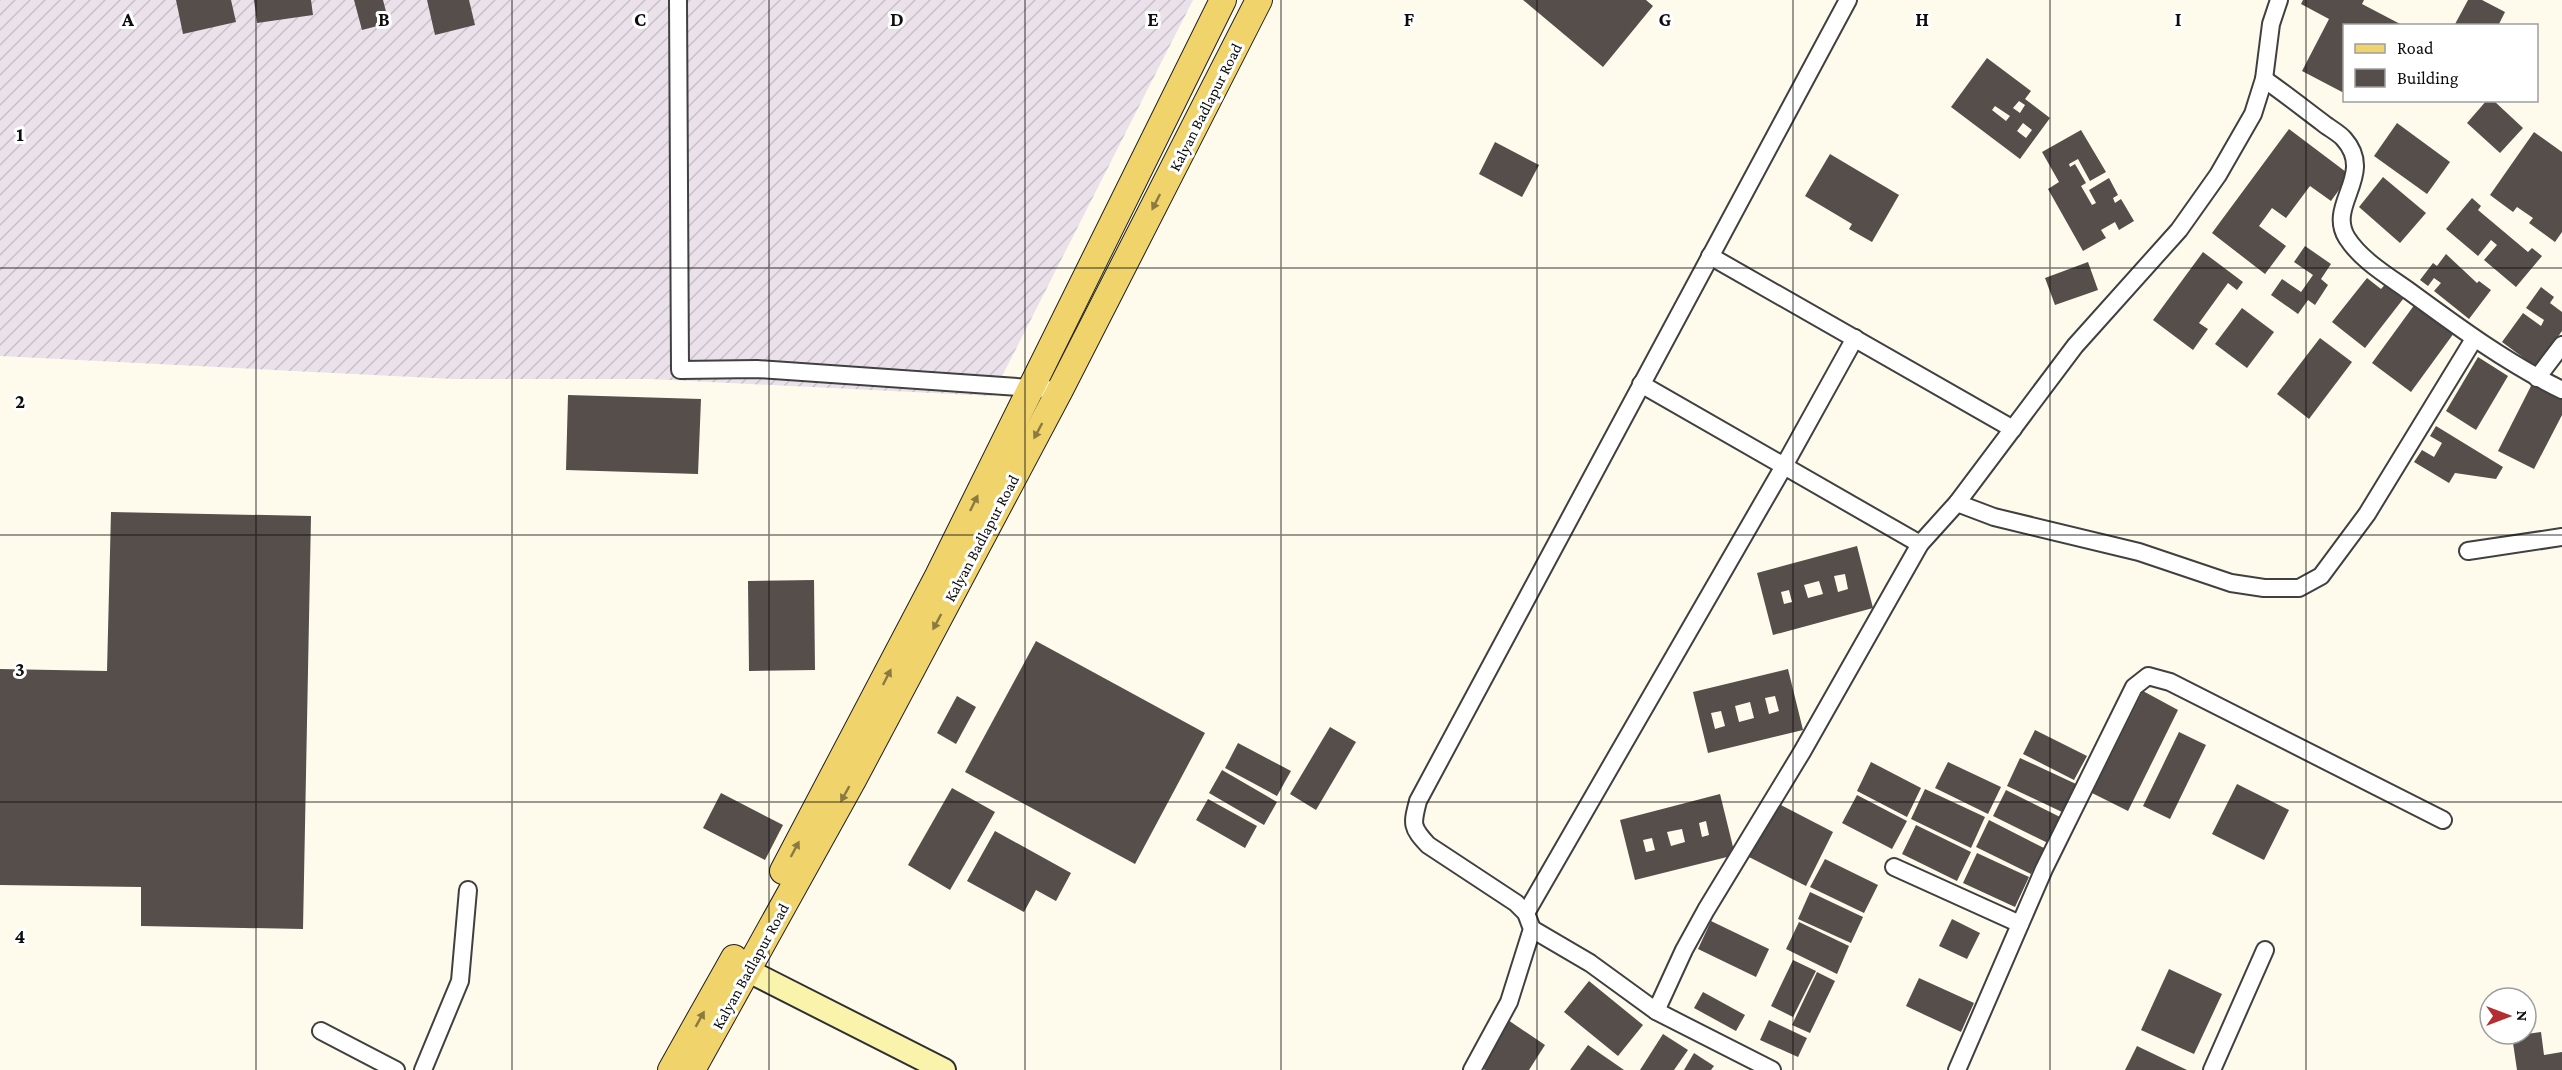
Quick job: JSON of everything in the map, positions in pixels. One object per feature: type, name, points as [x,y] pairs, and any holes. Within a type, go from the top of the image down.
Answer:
[{"type":"main road","name":"Kalyan Badlapur Road","points":[[692,1070],[740,967],[1223,0]]},
{"type":"main road","name":"Kalyan Badlapur Road","points":[[671,1070],[740,967],[853,780],[1060,390],[1259,0]]},
{"type":"street","points":[[678,0],[681,370],[757,369],[1060,390]]},
{"type":"street","points":[[1772,1070],[1656,1011],[1529,921],[1516,903],[1428,845],[1417,834],[1412,821],[1418,801],[1848,0]]},
{"type":"street","points":[[1656,1011],[1684,950],[1706,910],[1802,752],[1920,544],[1957,503],[2076,346],[2179,230],[2218,175],[2253,114],[2264,79],[2271,24],[2279,0]]},
{"type":"street","points":[[2264,79],[2345,140],[2354,157],[2356,172],[2343,209],[2341,223],[2347,238],[2371,263],[2475,339],[2537,378],[2562,390]]},
{"type":"street","points":[[1710,256],[2013,429]]},
{"type":"street","points":[[1472,1070],[1509,1002],[1529,921],[1855,338]]},
{"type":"street","points":[[1957,503],[1995,517],[2139,552],[2231,583],[2264,588],[2299,588],[2321,576],[2367,514],[2475,339]]},
{"type":"street","points":[[2537,378],[2562,345]]},
{"type":"street","points":[[1641,384],[1920,544]]},
{"type":"street","points":[[2468,551],[2562,537]]},
{"type":"street","points":[[1957,1070],[2044,869],[2134,687],[2148,676],[2170,682],[2443,820]]},
{"type":"street","points":[[1894,867],[2020,924]]},
{"type":"street","points":[[423,1070],[460,981],[468,890]]},
{"type":"street","points":[[2212,1070],[2265,950]]},
{"type":"street","points":[[740,967],[944,1070]]},
{"type":"street","points":[[321,1031],[396,1070]]},
{"type":"shaded area","points":[[0,0],[1193,0],[992,396],[650,379],[453,379],[0,356]]},
{"type":"building","points":[[176,0],[231,0],[236,22],[183,34]]},
{"type":"building","points":[[254,0],[311,0],[313,15],[257,23]]},
{"type":"building","points":[[354,0],[383,0],[389,23],[362,30]]},
{"type":"building","points":[[427,0],[469,0],[475,25],[435,35]]},
{"type":"building","points":[[1523,0],[1646,0],[1653,6],[1603,67]]},
{"type":"building","points":[[2303,0],[2364,0],[2362,4],[2400,24],[2343,24],[2343,92],[2302,71],[2329,19],[2301,4]]},
{"type":"building","points":[[2468,0],[2482,0],[2505,12],[2499,24],[2455,24]]},
{"type":"building","points":[[1987,58],[2031,91],[2025,99],[2050,118],[2020,159],[1951,107]],"holes":[[[2019,101],[2025,105],[2020,113],[2013,108]],[[1995,106],[2010,116],[2006,121],[1992,110]],[[2023,123],[2032,130],[2026,138],[2017,131]]]},
{"type":"building","points":[[2485,102],[2495,102],[2523,128],[2500,153],[2467,123]]},
{"type":"building","points":[[2397,123],[2450,162],[2427,194],[2374,156]]},
{"type":"building","points":[[2289,129],[2350,175],[2331,201],[2310,186],[2286,218],[2272,208],[2259,226],[2286,246],[2265,274],[2212,233]]},
{"type":"building","points":[[2081,130],[2106,172],[2090,181],[2078,159],[2069,164],[2070,167],[2075,164],[2086,183],[2081,186],[2092,205],[2096,203],[2089,190],[2109,178],[2118,195],[2113,198],[2115,203],[2121,199],[2134,221],[2119,230],[2115,222],[2101,230],[2106,238],[2083,251],[2048,189],[2059,182],[2042,152]]},
{"type":"building","points":[[2534,132],[2562,152],[2562,232],[2555,242],[2529,223],[2533,218],[2517,207],[2513,212],[2490,195]]},
{"type":"building","points":[[1495,142],[1539,165],[1522,197],[1479,174]]},
{"type":"building","points":[[1830,154],[1899,195],[1872,242],[1849,229],[1852,224],[1805,196]]},
{"type":"building","points":[[2383,177],[2426,213],[2400,243],[2359,207]]},
{"type":"building","points":[[2472,198],[2481,206],[2478,210],[2528,252],[2532,248],[2542,256],[2516,287],[2484,260],[2497,245],[2491,240],[2478,256],[2446,229]]},
{"type":"building","points":[[2305,246],[2331,264],[2321,279],[2328,285],[2315,305],[2308,300],[2298,314],[2271,295],[2282,279],[2301,292],[2313,275],[2294,262]]},
{"type":"building","points":[[2203,252],[2243,282],[2237,290],[2228,283],[2199,323],[2208,329],[2193,350],[2153,320]]},
{"type":"building","points":[[2446,254],[2477,283],[2479,281],[2491,290],[2469,319],[2434,291],[2441,283],[2434,278],[2428,286],[2420,280],[2433,263],[2437,266]]},
{"type":"building","points":[[2088,262],[2098,290],[2055,305],[2045,278]]},
{"type":"building","points":[[2367,278],[2381,289],[2389,280],[2407,294],[2365,348],[2332,322]]},
{"type":"building","points":[[2541,287],[2554,297],[2550,303],[2562,312],[2562,331],[2536,367],[2502,342],[2523,313],[2541,326],[2544,320],[2526,308]]},
{"type":"building","points":[[2415,304],[2454,333],[2411,392],[2372,363]]},
{"type":"building","points":[[2242,308],[2274,332],[2247,368],[2215,344]]},
{"type":"building","points":[[2320,338],[2352,362],[2309,419],[2277,394]]},
{"type":"building","points":[[2478,357],[2508,376],[2476,430],[2446,411]]},
{"type":"building","points":[[2532,384],[2562,399],[2562,415],[2534,469],[2498,451]]},
{"type":"building","points":[[568,395],[701,399],[698,474],[566,470]]},
{"type":"building","points":[[2436,426],[2503,467],[2496,479],[2455,473],[2449,483],[2414,462],[2422,450],[2434,457],[2442,443],[2430,436]]},
{"type":"building","points":[[111,512],[311,516],[303,929],[141,926],[141,887],[0,885],[0,669],[107,671]]},
{"type":"building","points":[[1857,546],[1873,608],[1773,635],[1757,573]],"holes":[[[1845,574],[1848,589],[1838,592],[1834,576]],[[1819,581],[1823,594],[1808,598],[1804,585]],[[1789,590],[1792,602],[1784,604],[1781,592]]]},
{"type":"building","points":[[814,580],[815,670],[749,671],[748,581]]},
{"type":"building","points":[[1036,641],[1205,733],[1135,864],[965,772]]},
{"type":"building","points":[[1788,669],[1803,730],[1708,753],[1693,692]],"holes":[[[1775,696],[1779,711],[1769,714],[1765,698]],[[1750,702],[1754,718],[1739,722],[1735,706]],[[1721,711],[1725,726],[1715,729],[1711,713]]]},
{"type":"building","points":[[2143,691],[2178,710],[2128,811],[2092,793]]},
{"type":"building","points":[[957,696],[976,707],[956,744],[937,733]]},
{"type":"building","points":[[1330,727],[1356,742],[1316,810],[1290,794]]},
{"type":"building","points":[[2035,730],[2087,756],[2074,780],[2023,754]]},
{"type":"building","points":[[2179,732],[2206,745],[2170,819],[2143,806]]},
{"type":"building","points":[[1238,743],[1291,771],[1277,796],[1225,768]]},
{"type":"building","points":[[2020,758],[2076,784],[2062,812],[2007,786]]},
{"type":"building","points":[[1871,762],[1921,788],[1907,817],[1857,791]]},
{"type":"building","points":[[1948,762],[2001,787],[1988,814],[1935,788]]},
{"type":"building","points":[[1222,770],[1277,802],[1264,825],[1209,793]]},
{"type":"building","points":[[2237,784],[2289,810],[2264,860],[2212,834]]},
{"type":"building","points":[[952,788],[995,812],[950,890],[908,865]]},
{"type":"building","points":[[1925,789],[1985,817],[1971,848],[1911,819]]},
{"type":"building","points":[[2006,790],[2062,818],[2050,844],[1993,816]]},
{"type":"building","points":[[721,793],[783,825],[765,860],[703,828]]},
{"type":"building","points":[[1720,794],[1735,855],[1635,880],[1620,820]],"holes":[[[1706,821],[1709,835],[1702,837],[1699,823]],[[1682,829],[1685,842],[1671,846],[1667,832]],[[1652,838],[1655,850],[1646,852],[1643,840]]]},
{"type":"building","points":[[1857,795],[1907,821],[1892,849],[1842,823]]},
{"type":"building","points":[[1208,799],[1257,826],[1245,848],[1196,820]]},
{"type":"building","points":[[1777,803],[1833,832],[1806,886],[1749,857]]},
{"type":"building","points":[[1989,820],[2044,848],[2031,874],[1976,847]]},
{"type":"building","points":[[1916,825],[1971,852],[1957,881],[1902,854]]},
{"type":"building","points":[[995,831],[1071,873],[1056,901],[1036,890],[1024,912],[967,881]]},
{"type":"building","points":[[1977,853],[2029,877],[2015,907],[1963,883]]},
{"type":"building","points":[[1825,859],[1878,885],[1864,913],[1810,887]]},
{"type":"building","points":[[1810,892],[1863,917],[1851,943],[1798,919]]},
{"type":"building","points":[[1952,919],[1980,933],[1967,959],[1939,946]]},
{"type":"building","points":[[1711,921],[1769,949],[1756,977],[1698,949]]},
{"type":"building","points":[[1799,922],[1849,946],[1837,974],[1786,949]]},
{"type":"building","points":[[1793,960],[1816,971],[1793,1017],[1771,1006]]},
{"type":"building","points":[[2169,969],[2222,994],[2194,1054],[2141,1030]]},
{"type":"building","points":[[1817,972],[1835,981],[1810,1033],[1792,1025]]},
{"type":"building","points":[[1919,978],[1974,1003],[1961,1032],[1906,1006]]},
{"type":"building","points":[[1589,981],[1643,1025],[1618,1056],[1564,1012]]},
{"type":"building","points":[[1703,992],[1745,1015],[1736,1031],[1694,1008]]},
{"type":"building","points":[[1508,1020],[1545,1045],[1529,1070],[1485,1070],[1478,1065]]},
{"type":"building","points":[[1769,1020],[1807,1038],[1798,1057],[1760,1040]]},
{"type":"building","points":[[2538,1032],[2541,1032],[2544,1055],[2562,1052],[2562,1070],[2517,1070],[2513,1046],[2538,1046]]},
{"type":"building","points":[[1663,1034],[1688,1050],[1674,1070],[1640,1070]]},
{"type":"building","points":[[1588,1045],[1624,1070],[1570,1070]]},
{"type":"building","points":[[2137,1046],[2187,1070],[2125,1070]]},
{"type":"building","points":[[1694,1053],[1714,1066],[1711,1070],[1684,1070]]}]
